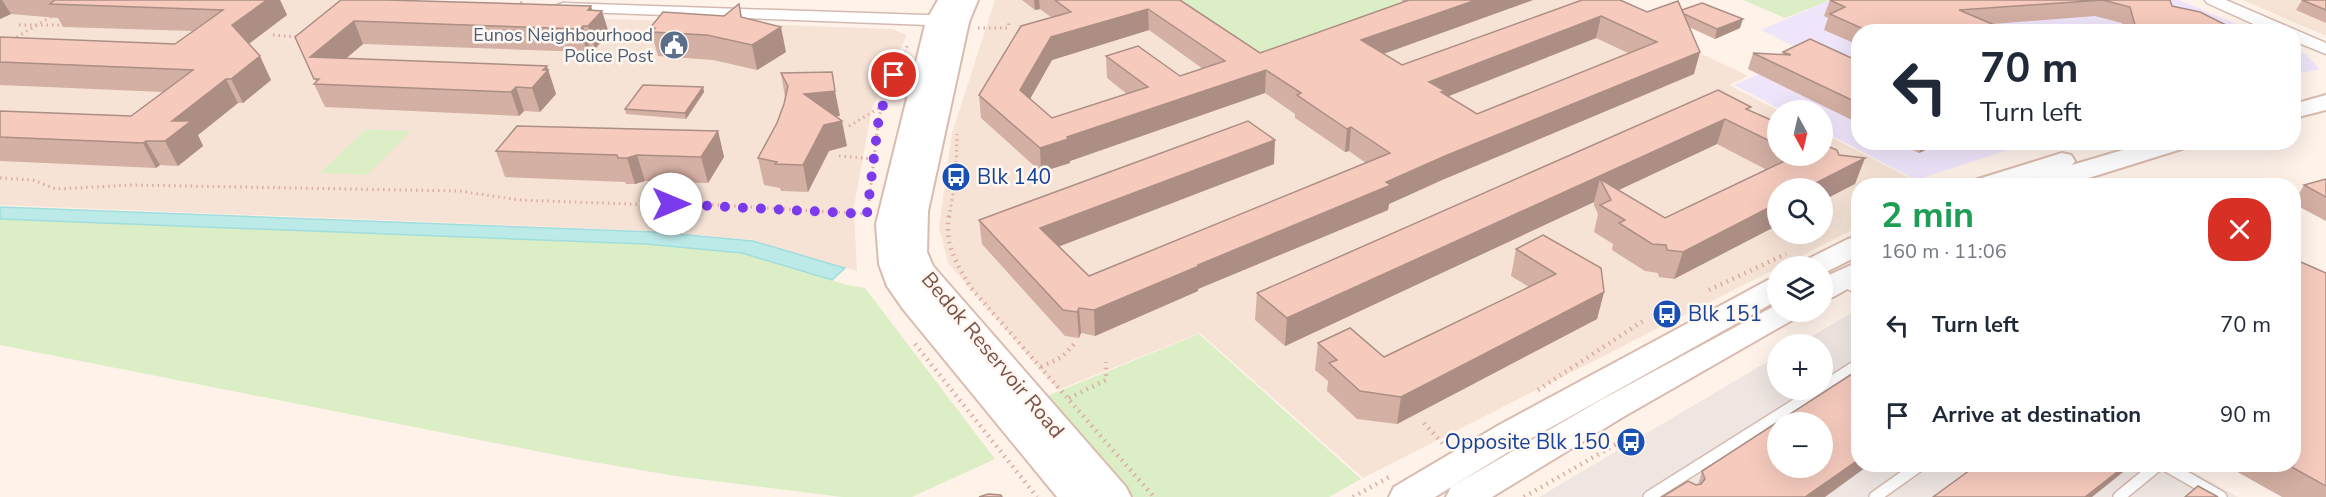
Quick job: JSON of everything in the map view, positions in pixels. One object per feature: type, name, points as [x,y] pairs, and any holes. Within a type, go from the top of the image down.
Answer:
[{"type":"main road","name":"Bedok Reservoir Road","points":[[957,14],[890,224],[893,264],[902,286],[914,302],[1077,497]]},
{"type":"main road","name":"Bedok Reservoir Road","points":[[957,14],[914,211],[913,252],[920,269],[1113,497]]},
{"type":"main road","points":[[2301,90],[2326,83]]},
{"type":"main road","points":[[2301,109],[2326,102]]},
{"type":"main road","points":[[2009,178],[2099,150]]},
{"type":"main road","points":[[2060,178],[2151,150]]},
{"type":"main road","points":[[1833,258],[1851,248]]},
{"type":"main road","points":[[1407,497],[1511,434],[1767,293]]},
{"type":"main road","points":[[1464,497],[1611,409],[1767,321]]},
{"type":"street","points":[[2213,0],[2268,24]]},
{"type":"street","points":[[543,7],[957,14]]},
{"type":"street","points":[[2301,38],[2326,49]]},
{"type":"lane","points":[[1833,381],[1851,370]]},
{"type":"lane","points":[[1649,497],[1803,400]]},
{"type":"lane","points":[[1875,497],[1910,472]]},
{"type":"lane","points":[[2119,497],[2149,472]]},
{"type":"lane","points":[[2177,472],[2221,497]]},
{"type":"lane","points":[[1671,483],[1686,494]]},
{"type":"path","points":[[510,14],[524,0]]},
{"type":"path","points":[[7,43],[57,13]]},
{"type":"path","points":[[957,14],[986,27],[1008,28],[1010,23]]},
{"type":"path","points":[[19,25],[59,26]]},
{"type":"path","points":[[273,35],[308,37]]},
{"type":"path","points":[[0,178],[33,180],[56,189],[132,185],[460,191],[519,200],[657,205],[684,203],[867,214],[879,116],[912,37]]},
{"type":"path","points":[[849,126],[882,107]]},
{"type":"path","points":[[957,126],[956,177],[947,227],[950,252],[971,288],[1154,497]]},
{"type":"path","points":[[839,156],[875,159]]},
{"type":"path","points":[[1709,290],[1786,254]]},
{"type":"path","points":[[1041,367],[1062,357],[1074,344]]},
{"type":"path","points":[[1069,398],[1106,380],[1106,362]]},
{"type":"path","points":[[1424,423],[1444,445]]},
{"type":"path","points":[[1524,497],[1639,431]]},
{"type":"path","points":[[992,443],[1037,497]]},
{"type":"shaded area","points":[[0,0],[397,0],[419,12],[892,29],[907,35],[872,108],[854,206],[857,271],[753,240],[656,231],[0,205]]},
{"type":"shaded area","points":[[995,0],[1589,0],[1748,76],[1729,85],[1767,105],[1767,166],[1833,166],[1833,138],[1851,148],[1851,150],[1856,150],[1910,178],[1851,178],[1851,231],[1833,240],[1833,178],[1767,178],[1767,244],[1824,244],[1801,256],[1767,256],[1767,273],[1363,478],[1200,333],[1058,390],[948,263],[939,228],[952,133]]},
{"type":"shaded area","points":[[1830,0],[2179,0],[2236,24],[1851,24],[1851,146],[1833,136],[1833,100],[1767,100],[1767,102],[1734,85],[1807,53],[1761,30]]},
{"type":"shaded area","points":[[2243,0],[2326,0],[2326,36]]},
{"type":"shaded area","points":[[2301,52],[2305,54],[2320,69],[2301,73]]},
{"type":"shaded area","points":[[1859,150],[2008,150],[1922,178],[1912,178]]},
{"type":"shaded area","points":[[1851,313],[1851,472],[2193,472],[2238,497],[1539,497],[1767,362],[1767,400],[1833,400],[1833,334],[1816,334]]},
{"type":"green space","points":[[1161,0],[1397,0],[1415,10],[1253,63]]},
{"type":"green space","points":[[1743,0],[1830,0],[1785,18]]},
{"type":"green space","points":[[366,129],[411,131],[367,175],[320,173]]},
{"type":"green space","points":[[0,219],[646,244],[742,253],[847,285],[865,288],[995,459],[912,497],[842,497],[675,476],[576,459],[0,345]]},
{"type":"green space","points":[[1199,334],[1361,479],[1329,497],[1131,497],[1042,398]]},
{"type":"water","points":[[0,207],[655,232],[753,241],[845,268],[832,280],[742,253],[646,244],[0,219]]},
{"type":"building","points":[[55,0],[267,0],[232,25],[260,56],[172,121],[191,121],[165,141],[143,143],[0,137],[0,111],[131,116],[193,70],[0,62],[0,37],[175,44],[223,10],[50,4]]},
{"type":"building","points":[[341,0],[591,6],[588,10],[602,11],[588,26],[580,29],[354,21],[310,57],[547,66],[543,70],[548,70],[532,88],[516,87],[511,92],[314,84],[319,79],[314,79],[295,37]]},
{"type":"building","points":[[1055,0],[1180,0],[1260,53],[1409,0],[1476,0],[1361,40],[1402,65],[1582,0],[1620,0],[1647,12],[1678,1],[1700,52],[1445,156],[1386,182],[1391,185],[1094,310],[1079,308],[1077,312],[1063,310],[979,220],[1248,121],[1275,140],[1040,228],[1089,276],[1390,153],[1351,127],[1347,129],[1297,95],[1301,93],[1266,70],[1040,148],[979,95],[1021,26],[1071,12]],"holes":[[[1148,9],[1225,61],[1180,76],[1138,46],[1106,56],[1148,87],[1052,118],[1020,90],[1051,37]],[[1601,16],[1657,42],[1477,114],[1429,82]]]},
{"type":"building","points":[[1830,0],[2103,0],[1959,10],[1992,24],[1852,24],[1830,14],[1845,7]]},
{"type":"building","points":[[2103,0],[2170,0],[2172,6],[2200,12],[2224,24],[2135,24],[2130,7]]},
{"type":"building","points":[[2302,0],[2326,0],[2326,10]]},
{"type":"building","points":[[1702,3],[1743,19],[1717,29],[1684,14],[1682,10]]},
{"type":"building","points":[[739,4],[741,17],[781,27],[752,45],[707,35],[651,32],[655,28],[650,28],[663,12],[724,16]]},
{"type":"building","points":[[1810,39],[1851,58],[1851,100],[1753,53],[1791,55],[1783,52]]},
{"type":"building","points":[[832,72],[835,91],[804,94],[842,121],[824,125],[803,165],[775,164],[777,162],[758,158],[777,123],[784,104],[788,86],[781,73]]},
{"type":"building","points":[[643,85],[703,87],[685,113],[625,109]]},
{"type":"building","points":[[1718,90],[1751,107],[1746,109],[1767,118],[1767,140],[1725,119],[1287,318],[1257,293]]},
{"type":"building","points":[[517,126],[718,131],[701,157],[637,155],[618,158],[617,155],[496,151]]},
{"type":"building","points":[[1833,148],[1837,150],[1839,155],[1865,158],[1826,178],[1767,178],[1767,209],[1683,252],[1667,250],[1666,245],[1652,244],[1619,223],[1625,220],[1600,205],[1611,200],[1600,179],[1665,218],[1774,166],[1833,166]]},
{"type":"building","points":[[2326,179],[2326,197],[2304,185]]},
{"type":"building","points":[[1543,235],[1601,268],[1604,292],[1401,397],[1360,391],[1329,363],[1337,360],[1318,343],[1350,328],[1384,357],[1556,274],[1516,249]]},
{"type":"building","points":[[2301,262],[2326,273],[2326,486],[2301,472]]},
{"type":"building","points":[[1851,375],[1851,465],[1833,477],[1833,412],[1793,412],[1812,400],[1833,400],[1833,386]]},
{"type":"building","points":[[1767,429],[1767,478],[1832,478],[1805,497],[1662,497],[1688,481],[1696,485],[1701,484],[1705,479],[1702,471]]},
{"type":"building","points":[[1967,472],[2117,472],[2085,497],[1933,497]]},
{"type":"building","points":[[2198,486],[2218,497],[2185,497]]},
{"type":"building","points":[[988,494],[1001,495],[1002,497],[979,497]]},
{"type":"place","name":"Eunos Neighbourhood Police Post","points":[[674,45]]},
{"type":"place","name":"Blk 140","points":[[956,177]]},
{"type":"place","name":"Blk 151","points":[[1667,314]]},
{"type":"place","name":"Opposite Blk 150","points":[[1631,442]]},
{"type":"route","points":[[671,204],[867,214],[879,116],[894,75]]}]
